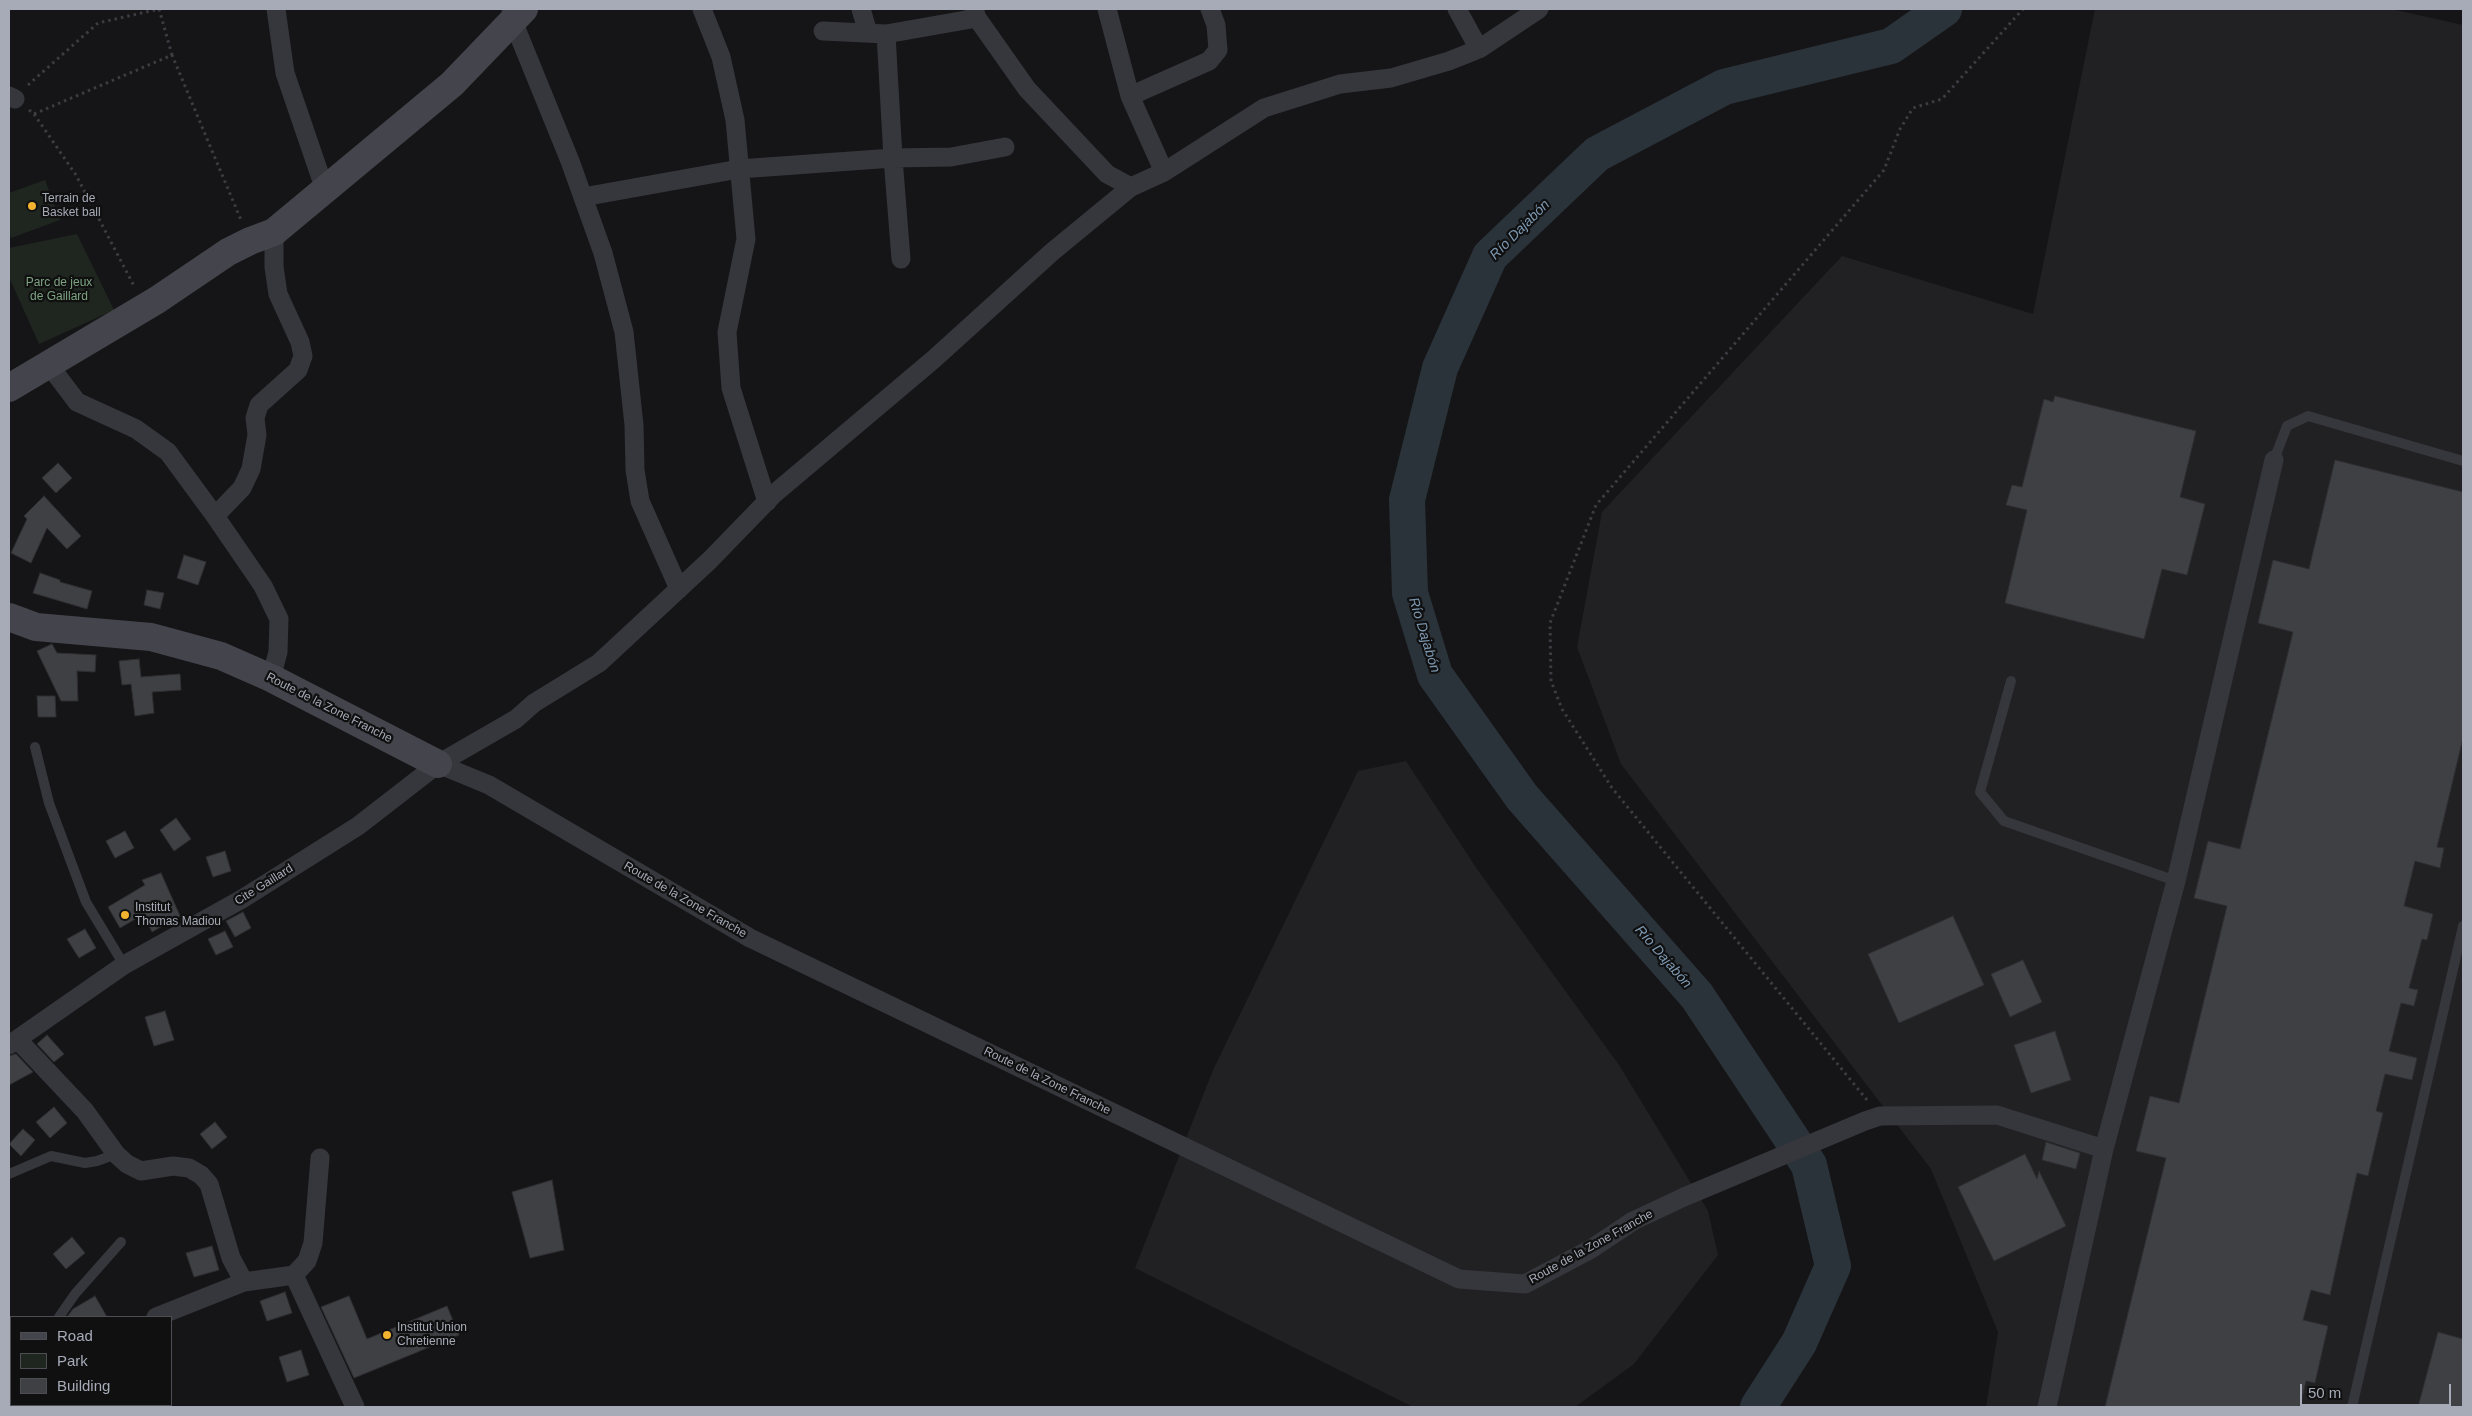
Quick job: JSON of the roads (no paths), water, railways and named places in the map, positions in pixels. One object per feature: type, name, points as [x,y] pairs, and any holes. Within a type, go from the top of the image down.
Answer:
[{"type":"street","points":[[276,9],[285,73],[325,190]]},
{"type":"street","points":[[702,9],[721,57],[735,120],[746,239],[727,332],[731,388],[767,502]]},
{"type":"street","points":[[861,9],[877,34],[893,158],[901,259]]},
{"type":"street","points":[[1107,9],[1130,96],[1164,172]]},
{"type":"street","points":[[1130,96],[1210,61],[1218,50],[1216,25],[1210,9]]},
{"type":"street","points":[[1457,9],[1479,49]]},
{"type":"street","name":"Cite Gaillard","points":[[13,1043],[124,965],[242,899],[358,826],[438,764],[516,719],[534,703],[599,663],[679,589],[774,494],[934,359],[1052,252],[1131,188],[1164,172],[1264,108],[1340,84],[1391,78],[1479,49],[1539,9]]},
{"type":"street","points":[[9,388],[145,306],[213,262],[262,236],[325,190],[452,84],[516,13],[603,253],[624,332],[634,425],[635,470],[640,501],[679,589]]},
{"type":"street","points":[[823,31],[877,34],[976,13],[1027,89],[1107,174],[1131,188]]},
{"type":"street","points":[[583,196],[739,169],[893,158],[951,157],[1004,147]]},
{"type":"street","points":[[215,516],[242,488],[251,469],[257,435],[255,418],[259,405],[298,370],[303,356],[300,342],[278,294],[274,267],[262,236]]},
{"type":"street","points":[[49,365],[77,402],[136,429],[168,452],[215,516],[263,586],[279,619],[278,652],[271,678]]},
{"type":"street","points":[[2047,1407],[2104,1149],[2176,881],[2274,460]]},
{"type":"street","name":"Route de la Zone Franche","points":[[9,616],[36,627],[151,637],[222,656],[271,678],[438,764],[489,785],[750,938],[1459,1279],[1525,1284],[1591,1249],[1633,1221],[1684,1197],[1872,1118],[1997,1115],[2104,1149]]},
{"type":"street","points":[[13,1043],[85,1111],[116,1154],[127,1164],[141,1170],[173,1166],[189,1168],[202,1175],[209,1184],[231,1258],[244,1282]]},
{"type":"street","points":[[159,1316],[244,1282],[294,1276],[307,1261],[313,1243],[320,1158]]},
{"type":"street","points":[[294,1276],[355,1407]]},
{"type":"lane","points":[[2274,460],[2287,426],[2308,416],[2463,461]]},
{"type":"lane","points":[[2011,681],[1980,792],[1998,814],[2004,821],[2176,881]]},
{"type":"lane","points":[[35,747],[50,803],[86,902],[124,965]]},
{"type":"lane","points":[[2352,1407],[2463,926]]},
{"type":"lane","points":[[9,1174],[51,1156],[97,1162],[116,1154]]},
{"type":"lane","points":[[60,1316],[75,1294],[121,1242]]},
{"type":"waterway","name":"Río Dajabón","points":[[1758,1407],[1799,1343],[1833,1266],[1809,1165],[1697,996],[1522,797],[1435,675],[1410,593],[1407,500],[1440,368],[1490,256],[1597,154],[1724,87],[1891,46],[1944,9]]},
{"type":"place","name":"Terrain de Basket ball","points":[[32,206]]},
{"type":"place","name":"Institut Thomas Madiou","points":[[125,915]]},
{"type":"place","name":"Institut Union Chretienne","points":[[387,1335]]},
{"type":"park label","name":"Parc de jeux de Gaillard","points":[[59,290]]}]
